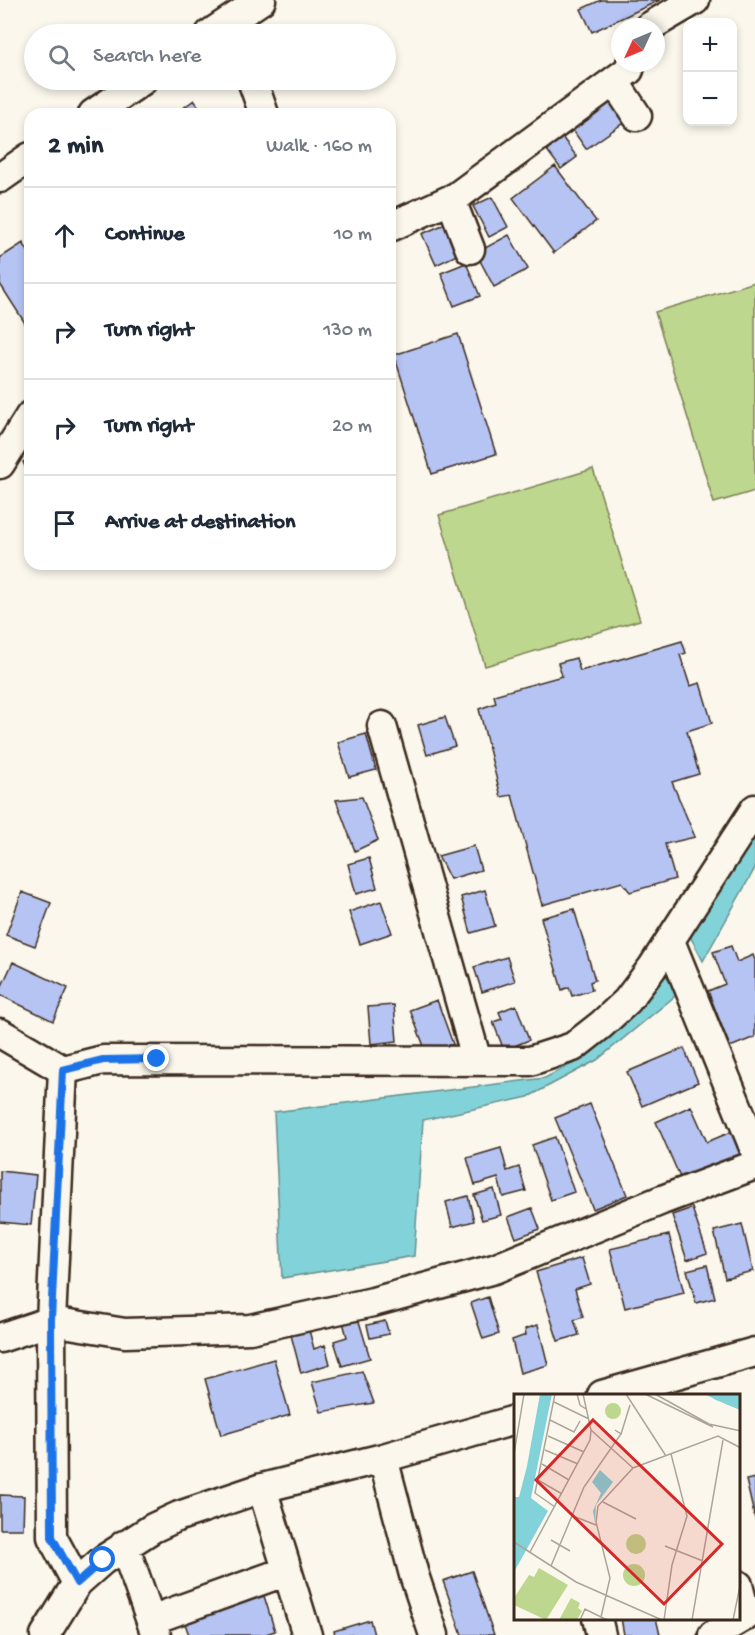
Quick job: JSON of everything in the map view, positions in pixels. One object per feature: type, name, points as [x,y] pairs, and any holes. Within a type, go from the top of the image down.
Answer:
[{"type":"street","points":[[232,24],[261,0]]},
{"type":"street","points":[[664,18],[695,0]]},
{"type":"street","points":[[396,224],[456,197],[622,72],[637,116]]},
{"type":"street","points":[[102,108],[128,90]]},
{"type":"street","points":[[256,90],[262,108]]},
{"type":"street","points":[[0,178],[24,161]]},
{"type":"street","points":[[451,200],[470,249]]},
{"type":"street","points":[[0,464],[24,426]]},
{"type":"street","points":[[382,726],[477,1061]]},
{"type":"street","points":[[0,1033],[63,1070],[103,1060],[530,1061],[573,1047],[627,1001],[652,968],[755,809]]},
{"type":"street","points":[[669,941],[755,1150]]},
{"type":"street","points":[[63,1070],[51,1320],[52,1537],[77,1583]]},
{"type":"street","points":[[3,1335],[51,1320],[125,1333],[250,1329],[362,1305],[494,1269],[662,1200],[755,1165]]},
{"type":"street","points":[[609,1394],[682,1384],[755,1352]]},
{"type":"street","points":[[45,1635],[77,1583],[124,1545],[179,1516],[262,1488],[383,1458],[514,1420]]},
{"type":"street","points":[[383,1458],[419,1592],[434,1635]]},
{"type":"street","points":[[262,1488],[307,1635]]},
{"type":"street","points":[[124,1545],[153,1628],[287,1571]]},
{"type":"street","points":[[740,1589],[751,1613]]},
{"type":"street","points":[[597,1620],[601,1635]]},
{"type":"street","points":[[712,1635],[739,1620]]},
{"type":"green space","points":[[755,282],[755,491],[714,503],[655,312]]},
{"type":"green space","points":[[593,469],[640,620],[485,666],[439,515]]},
{"type":"water","points":[[755,835],[755,868],[703,961],[690,936],[731,865]]},
{"type":"water","points":[[666,966],[680,992],[597,1060],[528,1097],[423,1120],[414,1256],[282,1278],[274,1112],[545,1078],[587,1056],[631,1010]]},
{"type":"building","points":[[601,0],[660,0],[622,18],[611,18],[611,23],[592,32],[581,9]]},
{"type":"building","points":[[194,100],[200,108],[183,108]]},
{"type":"building","points":[[612,101],[626,121],[586,149],[572,129]]},
{"type":"building","points":[[562,137],[577,157],[561,169],[546,149]]},
{"type":"building","points":[[555,166],[596,221],[554,253],[513,198]]},
{"type":"building","points":[[492,197],[508,227],[489,237],[473,206]]},
{"type":"building","points":[[447,223],[461,253],[436,265],[422,234]]},
{"type":"building","points":[[509,235],[528,269],[494,287],[476,253]]},
{"type":"building","points":[[23,243],[24,245],[24,322],[0,284],[0,258]]},
{"type":"building","points":[[466,263],[480,296],[454,306],[441,273]]},
{"type":"building","points":[[458,334],[496,454],[432,474],[396,361],[396,354]]},
{"type":"building","points":[[682,641],[686,653],[680,655],[690,686],[700,683],[712,723],[687,731],[699,774],[672,782],[695,837],[665,844],[675,879],[630,892],[622,882],[542,905],[512,795],[501,797],[479,709],[496,703],[494,695],[562,676],[558,663],[576,658],[580,671]]},
{"type":"building","points":[[445,717],[455,746],[427,755],[418,725]]},
{"type":"building","points":[[366,734],[376,770],[349,777],[338,742]]},
{"type":"building","points":[[362,797],[378,840],[355,851],[336,800]]},
{"type":"building","points":[[474,846],[481,870],[450,879],[438,856]]},
{"type":"building","points":[[369,858],[377,888],[356,894],[348,864]]},
{"type":"building","points":[[485,890],[495,926],[471,933],[461,897]]},
{"type":"building","points":[[22,892],[51,903],[35,946],[6,935]]},
{"type":"building","points":[[381,901],[392,933],[360,944],[349,912]]},
{"type":"building","points":[[574,909],[595,980],[590,982],[592,990],[572,996],[569,987],[562,990],[541,918]]},
{"type":"building","points":[[731,946],[737,962],[753,955],[755,960],[755,1037],[730,1047],[708,991],[725,984],[713,952]]},
{"type":"building","points":[[507,957],[515,981],[482,992],[474,967]]},
{"type":"building","points":[[13,962],[68,988],[53,1021],[0,995],[0,990]]},
{"type":"building","points":[[437,1000],[453,1044],[427,1054],[410,1010]]},
{"type":"building","points":[[394,1005],[397,1041],[371,1044],[368,1007]]},
{"type":"building","points":[[516,1005],[529,1040],[504,1050],[493,1022],[502,1019],[499,1012]]},
{"type":"building","points":[[684,1048],[698,1082],[642,1106],[627,1072]]},
{"type":"building","points":[[590,1104],[627,1195],[593,1209],[555,1118]]},
{"type":"building","points":[[691,1106],[707,1142],[736,1130],[747,1154],[682,1182],[656,1122]]},
{"type":"building","points":[[555,1137],[574,1192],[551,1200],[532,1145]]},
{"type":"building","points":[[501,1148],[507,1171],[519,1167],[526,1191],[503,1197],[498,1178],[475,1185],[467,1158]]},
{"type":"building","points":[[0,1171],[36,1175],[31,1225],[0,1222]]},
{"type":"building","points":[[494,1189],[501,1215],[482,1220],[474,1195]]},
{"type":"building","points":[[468,1196],[474,1221],[452,1227],[446,1202]]},
{"type":"building","points":[[532,1208],[540,1229],[516,1238],[508,1217]]},
{"type":"building","points":[[692,1208],[707,1253],[687,1260],[672,1215]]},
{"type":"building","points":[[742,1224],[753,1271],[725,1278],[714,1231]]},
{"type":"building","points":[[669,1235],[684,1293],[625,1308],[610,1249]]},
{"type":"building","points":[[582,1258],[590,1284],[575,1289],[583,1317],[574,1320],[579,1335],[558,1341],[536,1272]]},
{"type":"building","points":[[707,1265],[715,1298],[696,1303],[687,1270]]},
{"type":"building","points":[[488,1297],[499,1334],[483,1339],[471,1303]]},
{"type":"building","points":[[358,1318],[370,1358],[342,1366],[334,1341],[347,1337],[343,1322]]},
{"type":"building","points":[[385,1321],[389,1334],[370,1338],[367,1325]]},
{"type":"building","points":[[538,1325],[548,1365],[520,1373],[512,1340],[526,1335],[525,1329]]},
{"type":"building","points":[[309,1330],[314,1349],[325,1345],[330,1364],[301,1373],[291,1335]]},
{"type":"building","points":[[274,1359],[290,1415],[221,1435],[205,1379]]},
{"type":"building","points":[[362,1371],[374,1403],[321,1412],[312,1382]]},
{"type":"building","points":[[755,1478],[755,1519],[746,1480]]},
{"type":"building","points":[[0,1495],[24,1496],[23,1529],[0,1529]]},
{"type":"building","points":[[472,1571],[494,1635],[462,1635],[443,1581]]},
{"type":"building","points":[[264,1596],[275,1631],[263,1635],[189,1635],[184,1621]]},
{"type":"building","points":[[370,1620],[374,1635],[335,1635],[334,1631]]},
{"type":"building","points":[[621,1620],[656,1620],[660,1635],[624,1635]]},
{"type":"route","points":[[103,1560],[77,1583],[52,1537],[51,1320],[63,1070],[103,1060],[157,1059]]}]
